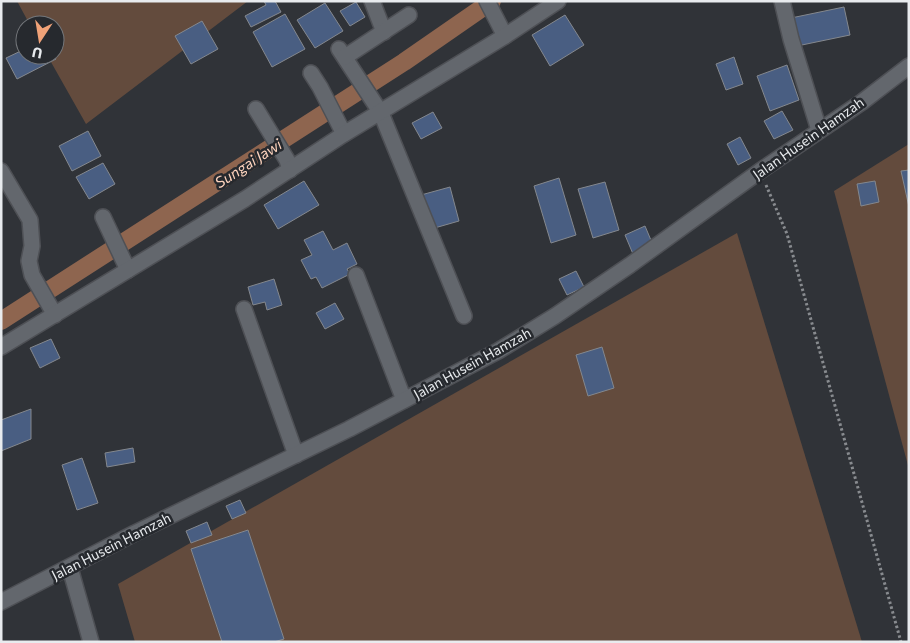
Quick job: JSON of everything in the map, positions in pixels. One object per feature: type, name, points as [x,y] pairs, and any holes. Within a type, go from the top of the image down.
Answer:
[{"type":"street","points":[[372,1],[384,32]]},
{"type":"street","points":[[487,1],[502,30]]},
{"type":"street","points":[[1,347],[52,310],[245,199],[341,128],[502,30],[558,1]]},
{"type":"street","points":[[782,1],[791,39],[820,130]]},
{"type":"street","points":[[409,15],[384,32],[342,53],[378,107],[464,316]]},
{"type":"street","name":"Jalan Husein Hamzah","points":[[1,602],[296,455],[498,351],[555,316],[630,265],[760,170],[820,130],[909,66]]},
{"type":"street","points":[[311,73],[341,128]]},
{"type":"street","points":[[256,109],[289,165]]},
{"type":"street","points":[[1,171],[30,220],[32,246],[29,261],[32,274],[52,310]]},
{"type":"street","points":[[103,217],[126,266]]},
{"type":"street","points":[[356,275],[404,400]]},
{"type":"street","points":[[244,309],[296,455]]},
{"type":"street","points":[[70,568],[91,642]]},
{"type":"path","points":[[760,170],[787,234],[901,642]]},
{"type":"shaded area","points":[[17,1],[248,1],[86,124],[53,65],[65,65],[65,15],[25,15]]},
{"type":"shaded area","points":[[909,144],[909,469],[834,191]]},
{"type":"shaded area","points":[[737,233],[862,642],[135,642],[118,584]]},
{"type":"building","points":[[264,1],[275,1],[281,12],[251,27],[245,16],[266,5]]},
{"type":"building","points":[[356,2],[365,17],[350,26],[340,11]]},
{"type":"building","points":[[325,3],[343,31],[315,48],[297,20]]},
{"type":"building","points":[[844,7],[850,35],[797,46],[791,18]]},
{"type":"building","points":[[285,14],[305,49],[272,67],[253,32]]},
{"type":"building","points":[[565,15],[584,45],[550,66],[532,35]]},
{"type":"building","points":[[202,21],[218,49],[191,64],[175,36]]},
{"type":"building","points":[[15,54],[15,65],[44,65],[17,79],[6,58]]},
{"type":"building","points":[[734,57],[743,84],[726,90],[716,64]]},
{"type":"building","points":[[787,65],[799,100],[770,111],[757,76]]},
{"type":"building","points":[[782,111],[793,130],[774,139],[764,121]]},
{"type":"building","points":[[433,112],[442,128],[421,139],[412,123]]},
{"type":"building","points":[[88,131],[101,156],[72,171],[59,146]]},
{"type":"building","points":[[740,137],[751,158],[738,165],[727,144]]},
{"type":"building","points":[[103,163],[115,184],[89,199],[76,177]]},
{"type":"building","points":[[909,170],[909,207],[901,171]]},
{"type":"building","points":[[559,178],[576,235],[551,243],[534,186]]},
{"type":"building","points":[[304,181],[319,205],[278,229],[264,205]]},
{"type":"building","points":[[875,181],[879,202],[861,206],[857,184]]},
{"type":"building","points":[[605,182],[619,230],[593,238],[578,189]]},
{"type":"building","points":[[450,187],[459,221],[431,229],[421,195]]},
{"type":"building","points":[[645,226],[653,245],[633,254],[625,235]]},
{"type":"building","points":[[323,231],[333,250],[347,243],[357,264],[347,269],[350,274],[322,288],[316,277],[311,279],[301,260],[312,255],[304,240]]},
{"type":"building","points":[[576,271],[584,287],[567,295],[559,279]]},
{"type":"building","points":[[274,279],[282,305],[267,310],[265,302],[253,305],[248,287]]},
{"type":"building","points":[[335,303],[344,319],[325,329],[316,313]]},
{"type":"building","points":[[51,339],[60,358],[40,368],[30,348]]},
{"type":"building","points":[[602,347],[614,388],[588,396],[576,355]]},
{"type":"building","points":[[31,409],[31,439],[1,451],[1,420]]},
{"type":"building","points":[[133,448],[135,462],[107,467],[105,453]]},
{"type":"building","points":[[82,458],[98,503],[77,510],[62,465]]},
{"type":"building","points":[[240,500],[246,513],[232,519],[226,506]]},
{"type":"building","points":[[207,522],[212,535],[191,543],[186,531]]},
{"type":"building","points":[[248,530],[284,639],[274,642],[222,642],[191,549]]},
{"type":"waterway","name":"Sungai Jawi","points":[[1,321],[404,62],[492,1]]}]
